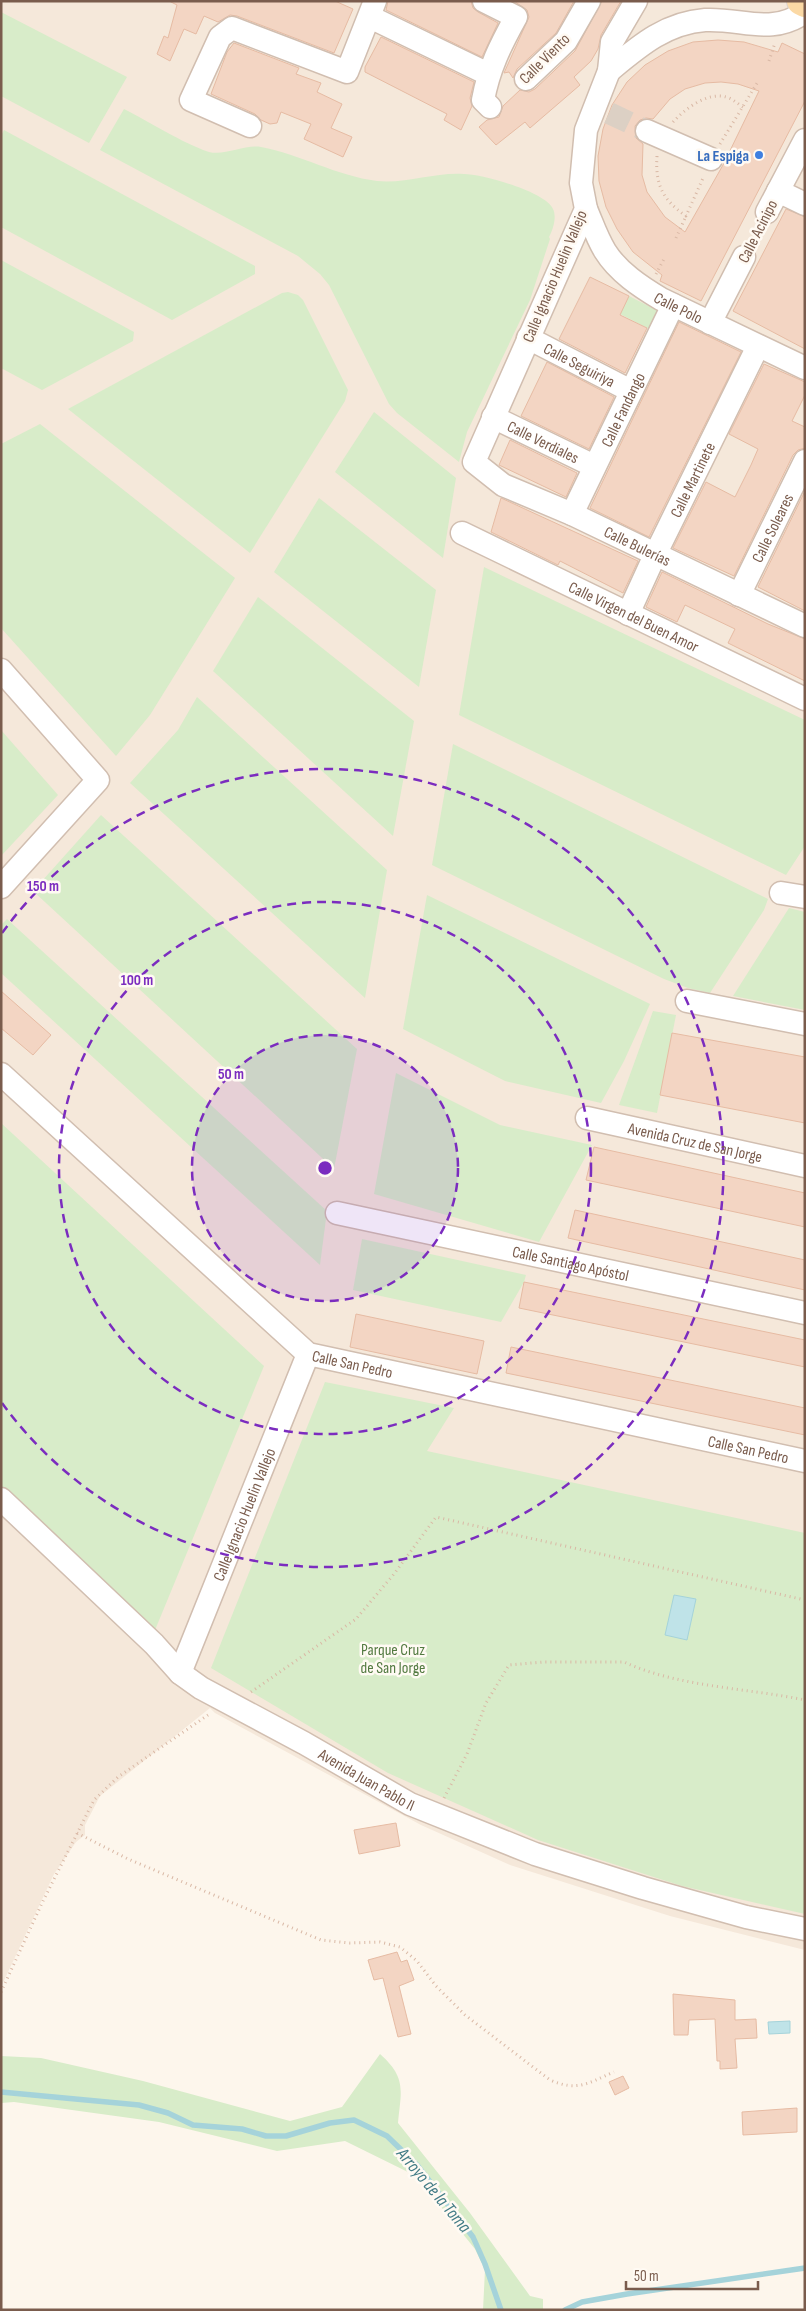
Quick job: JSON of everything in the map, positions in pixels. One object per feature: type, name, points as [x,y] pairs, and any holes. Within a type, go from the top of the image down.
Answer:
[{"type":"main road","points":[[800,1],[805,3]]},
{"type":"street","points":[[484,1],[516,17],[497,51],[488,74],[483,100],[490,108]]},
{"type":"street","name":"Calle Viento","points":[[526,78],[566,41],[589,1]]},
{"type":"street","name":"Calle Ignacio Huelin Vallejo","points":[[474,462],[586,209],[581,183],[586,130],[602,110],[612,42],[636,1]]},
{"type":"street","points":[[250,126],[191,100],[220,36],[232,28],[347,72],[372,9],[488,74]]},
{"type":"street","points":[[609,71],[644,42],[681,24],[705,20],[725,20],[771,26],[792,21],[805,12]]},
{"type":"street","points":[[647,131],[711,159]]},
{"type":"street","name":"Calle Acinipo","points":[[767,212],[805,140]]},
{"type":"street","points":[[778,191],[805,204]]},
{"type":"street","name":"Calle Polo","points":[[586,209],[606,252],[618,266],[647,290],[673,305],[805,368]]},
{"type":"street","name":"Calle Acinipo","points":[[710,323],[744,257]]},
{"type":"street","name":"Calle Fandango","points":[[572,514],[673,305]]},
{"type":"street","name":"Calle Seguiriya","points":[[528,338],[631,390]]},
{"type":"street","name":"Calle Martinete","points":[[628,614],[758,346]]},
{"type":"street","name":"Calle Verdiales","points":[[493,417],[594,466]]},
{"type":"street","name":"Calle Soleares","points":[[738,595],[805,461]]},
{"type":"street","name":"Calle Bulerías","points":[[474,462],[503,485],[572,514],[805,626]]},
{"type":"street","name":"Calle Virgen del Buen Amor","points":[[462,533],[805,699]]},
{"type":"street","points":[[1,670],[98,780],[1,888]]},
{"type":"street","points":[[781,893],[805,897]]},
{"type":"street","points":[[687,1001],[805,1024]]},
{"type":"street","name":"Calle San Pedro","points":[[1,1074],[308,1354],[805,1461]]},
{"type":"street","name":"Avenida Cruz de San Jorge","points":[[587,1118],[805,1166]]},
{"type":"street","name":"Calle Santiago Apóstol","points":[[337,1213],[805,1313]]},
{"type":"street","name":"Calle Ignacio Huelin Vallejo","points":[[180,1673],[308,1354]]},
{"type":"street","name":"Avenida Juan Pablo II","points":[[1,1499],[154,1644],[180,1673],[201,1688],[304,1743],[410,1804],[535,1854],[634,1886],[746,1917],[805,1929]]},
{"type":"path","points":[[742,107],[759,80]]},
{"type":"path","name":"Calle Acinipo","points":[[744,257],[767,212]]},
{"type":"path","points":[[676,238],[686,216]]},
{"type":"path","points":[[251,1692],[356,1619],[394,1574],[436,1517],[805,1600]]},
{"type":"path","points":[[435,1814],[467,1754],[486,1703],[509,1665],[543,1662],[624,1662],[700,1684],[764,1691],[805,1700]]},
{"type":"path","points":[[1,1992],[94,1800],[118,1777],[228,1702]]},
{"type":"path","points":[[77,1834],[128,1859],[321,1940],[350,1943],[380,1942],[400,1947],[417,1961],[436,1986],[464,2015],[550,2080],[567,2087],[583,2085],[614,2072]]},
{"type":"shaded area","points":[[1,1],[805,1],[805,1950],[670,1916],[510,1865],[421,1825],[215,1713],[210,1708],[100,1796],[85,1825],[85,1835],[76,1842],[54,1874],[1,1987]]},
{"type":"green space","points":[[1,12],[127,77],[89,143],[1,96]]},
{"type":"green space","points":[[124,109],[177,138],[209,152],[215,153],[248,147],[261,147],[347,175],[377,181],[399,181],[453,174],[473,175],[527,190],[548,203],[554,212],[554,223],[530,300],[467,432],[459,462],[397,413],[389,404],[329,285],[320,274],[298,256],[100,150]]},
{"type":"green space","points":[[4,130],[255,266],[255,274],[172,320],[1,227],[1,136]]},
{"type":"green space","points":[[1,260],[134,332],[133,341],[42,390],[1,368]]},
{"type":"green space","points":[[288,292],[298,295],[303,300],[348,390],[345,401],[250,553],[68,409],[282,293]]},
{"type":"green space","points":[[629,296],[658,311],[649,329],[620,314]]},
{"type":"green space","points":[[374,412],[456,478],[443,558],[335,472]]},
{"type":"green space","points":[[40,424],[235,578],[150,715],[116,756],[1,628],[1,444]]},
{"type":"green space","points":[[319,498],[436,590],[419,687],[274,572]]},
{"type":"green space","points":[[484,567],[805,720],[805,846],[786,875],[459,715]]},
{"type":"green space","points":[[258,597],[414,721],[393,836],[213,671]]},
{"type":"green space","points":[[197,697],[387,870],[365,998],[130,783],[178,730]]},
{"type":"green space","points":[[1,730],[58,795],[1,856]]},
{"type":"green space","points":[[453,744],[768,899],[764,910],[710,993],[688,988],[664,979],[432,865]]},
{"type":"green space","points":[[101,815],[357,1049],[334,1169],[33,891]]},
{"type":"green space","points":[[427,895],[650,1004],[624,1061],[601,1103],[505,1081],[403,1029]]},
{"type":"green space","points":[[789,908],[805,912],[805,1010],[733,996]]},
{"type":"green space","points":[[7,919],[327,1211],[320,1265],[1,973],[1,925]]},
{"type":"green space","points":[[653,1011],[676,1015],[657,1113],[619,1105]]},
{"type":"green space","points":[[396,1073],[500,1125],[592,1145],[539,1242],[374,1194]]},
{"type":"green space","points":[[1,1123],[264,1366],[153,1635],[1,1496]]},
{"type":"green space","points":[[362,1239],[526,1275],[524,1282],[501,1322],[353,1290]]},
{"type":"green space","name":"Parque Cruz de San Jorge","points":[[325,1382],[454,1408],[427,1451],[805,1533],[805,1914],[682,1886],[538,1840],[388,1773],[211,1668]]},
{"type":"green space","points":[[380,2054],[395,2070],[398,2078],[401,2093],[398,2123],[470,2213],[530,2296],[543,2299],[543,2310],[483,2310],[485,2270],[475,2249],[416,2176],[345,2141],[277,2151],[159,2122],[14,2102],[1,2103],[1,2056],[41,2058],[143,2081],[290,2121],[342,2107]]},
{"type":"water","points":[[674,1595],[696,1599],[687,1640],[665,1635]]},
{"type":"water","points":[[790,2021],[790,2033],[769,2034],[768,2022]]},
{"type":"building","points":[[169,1],[335,1],[353,9],[334,53],[237,16],[230,15],[218,22],[204,16],[196,34],[184,29],[170,61],[157,54],[164,36],[168,38],[177,5]]},
{"type":"building","points":[[388,1],[471,1],[473,8],[498,23],[482,57],[386,10]]},
{"type":"building","points":[[514,1],[574,1],[556,33],[517,69],[513,78],[509,72],[504,73],[529,17],[527,10]]},
{"type":"building","points":[[602,1],[621,1],[601,35],[598,49],[591,61],[574,77],[580,85],[530,128],[525,122],[496,145],[479,127],[487,120],[499,117],[503,106],[520,90],[529,92],[535,89],[575,51]]},
{"type":"building","points":[[381,37],[474,82],[470,98],[472,106],[461,130],[444,120],[447,114],[365,72],[365,67]]},
{"type":"building","points":[[718,40],[744,42],[778,52],[782,43],[805,54],[805,101],[701,301],[660,281],[662,275],[633,252],[617,229],[606,207],[599,181],[598,156],[603,129],[612,105],[627,82],[645,65],[668,51],[693,42]],"holes":[[[705,83],[738,84],[759,91],[723,165],[685,232],[665,217],[647,192],[642,175],[643,144],[636,138],[635,126],[640,120],[646,118],[653,119],[670,99],[685,89]]]},
{"type":"building","points":[[234,43],[299,68],[296,74],[321,83],[317,92],[342,104],[331,128],[352,137],[343,157],[304,139],[311,124],[281,112],[277,123],[270,124],[261,120],[255,114],[211,94],[227,52]]},
{"type":"building","points":[[786,209],[805,217],[805,349],[733,311]]},
{"type":"building","points":[[590,277],[629,296],[620,315],[647,328],[625,373],[559,339]]},
{"type":"building","points":[[679,322],[741,352],[649,537],[590,508]]},
{"type":"building","points":[[547,362],[614,397],[589,449],[521,416]]},
{"type":"building","points":[[764,364],[805,382],[805,395],[792,421],[805,427],[805,448],[798,450],[793,455],[734,576],[673,548],[706,482],[735,497],[751,465],[758,449],[729,434]]},
{"type":"building","points":[[510,440],[577,473],[566,497],[499,465]]},
{"type":"building","points":[[805,491],[805,611],[758,587]]},
{"type":"building","points":[[501,498],[638,561],[623,593],[560,561],[558,565],[491,532]]},
{"type":"building","points":[[662,572],[768,624],[805,639],[805,681],[728,643],[735,629],[685,605],[677,622],[646,607]]},
{"type":"building","points":[[1,991],[51,1035],[33,1055],[1,1028]]},
{"type":"building","points":[[672,1033],[805,1057],[805,1123],[660,1095]]},
{"type":"building","points":[[594,1147],[805,1193],[805,1227],[586,1180]]},
{"type":"building","points":[[575,1210],[805,1260],[805,1290],[568,1238]]},
{"type":"building","points":[[524,1282],[805,1340],[805,1367],[519,1308]]},
{"type":"building","points":[[356,1314],[484,1341],[477,1374],[350,1347]]},
{"type":"building","points":[[511,1347],[805,1408],[805,1435],[506,1373]]},
{"type":"building","points":[[396,1823],[400,1846],[359,1854],[354,1830]]},
{"type":"building","points":[[397,1952],[401,1962],[407,1960],[414,1980],[399,1986],[411,2034],[398,2037],[383,1978],[374,1980],[368,1960]]},
{"type":"building","points":[[673,1994],[735,2000],[735,2020],[756,2019],[757,2038],[735,2039],[737,2068],[720,2069],[720,2061],[717,2061],[715,2019],[689,2020],[688,2035],[674,2035]]},
{"type":"building","points":[[623,2076],[629,2088],[615,2095],[609,2082]]},
{"type":"building","points":[[797,2108],[797,2132],[743,2135],[742,2112]]},
{"type":"waterway","name":"Arroyo de la Toma","points":[[1,2092],[139,2105],[168,2113],[193,2125],[242,2129],[266,2136],[286,2136],[330,2123],[354,2120],[387,2136],[417,2165],[473,2237],[485,2264],[501,2310]]},
{"type":"waterway","name":"Arroyo de la Toma","points":[[565,2310],[582,2302],[627,2294],[805,2268]]},
{"type":"tunnel","points":[[609,113],[647,131]]},
{"type":"place","name":"La Espiga","points":[[759,155]]}]
